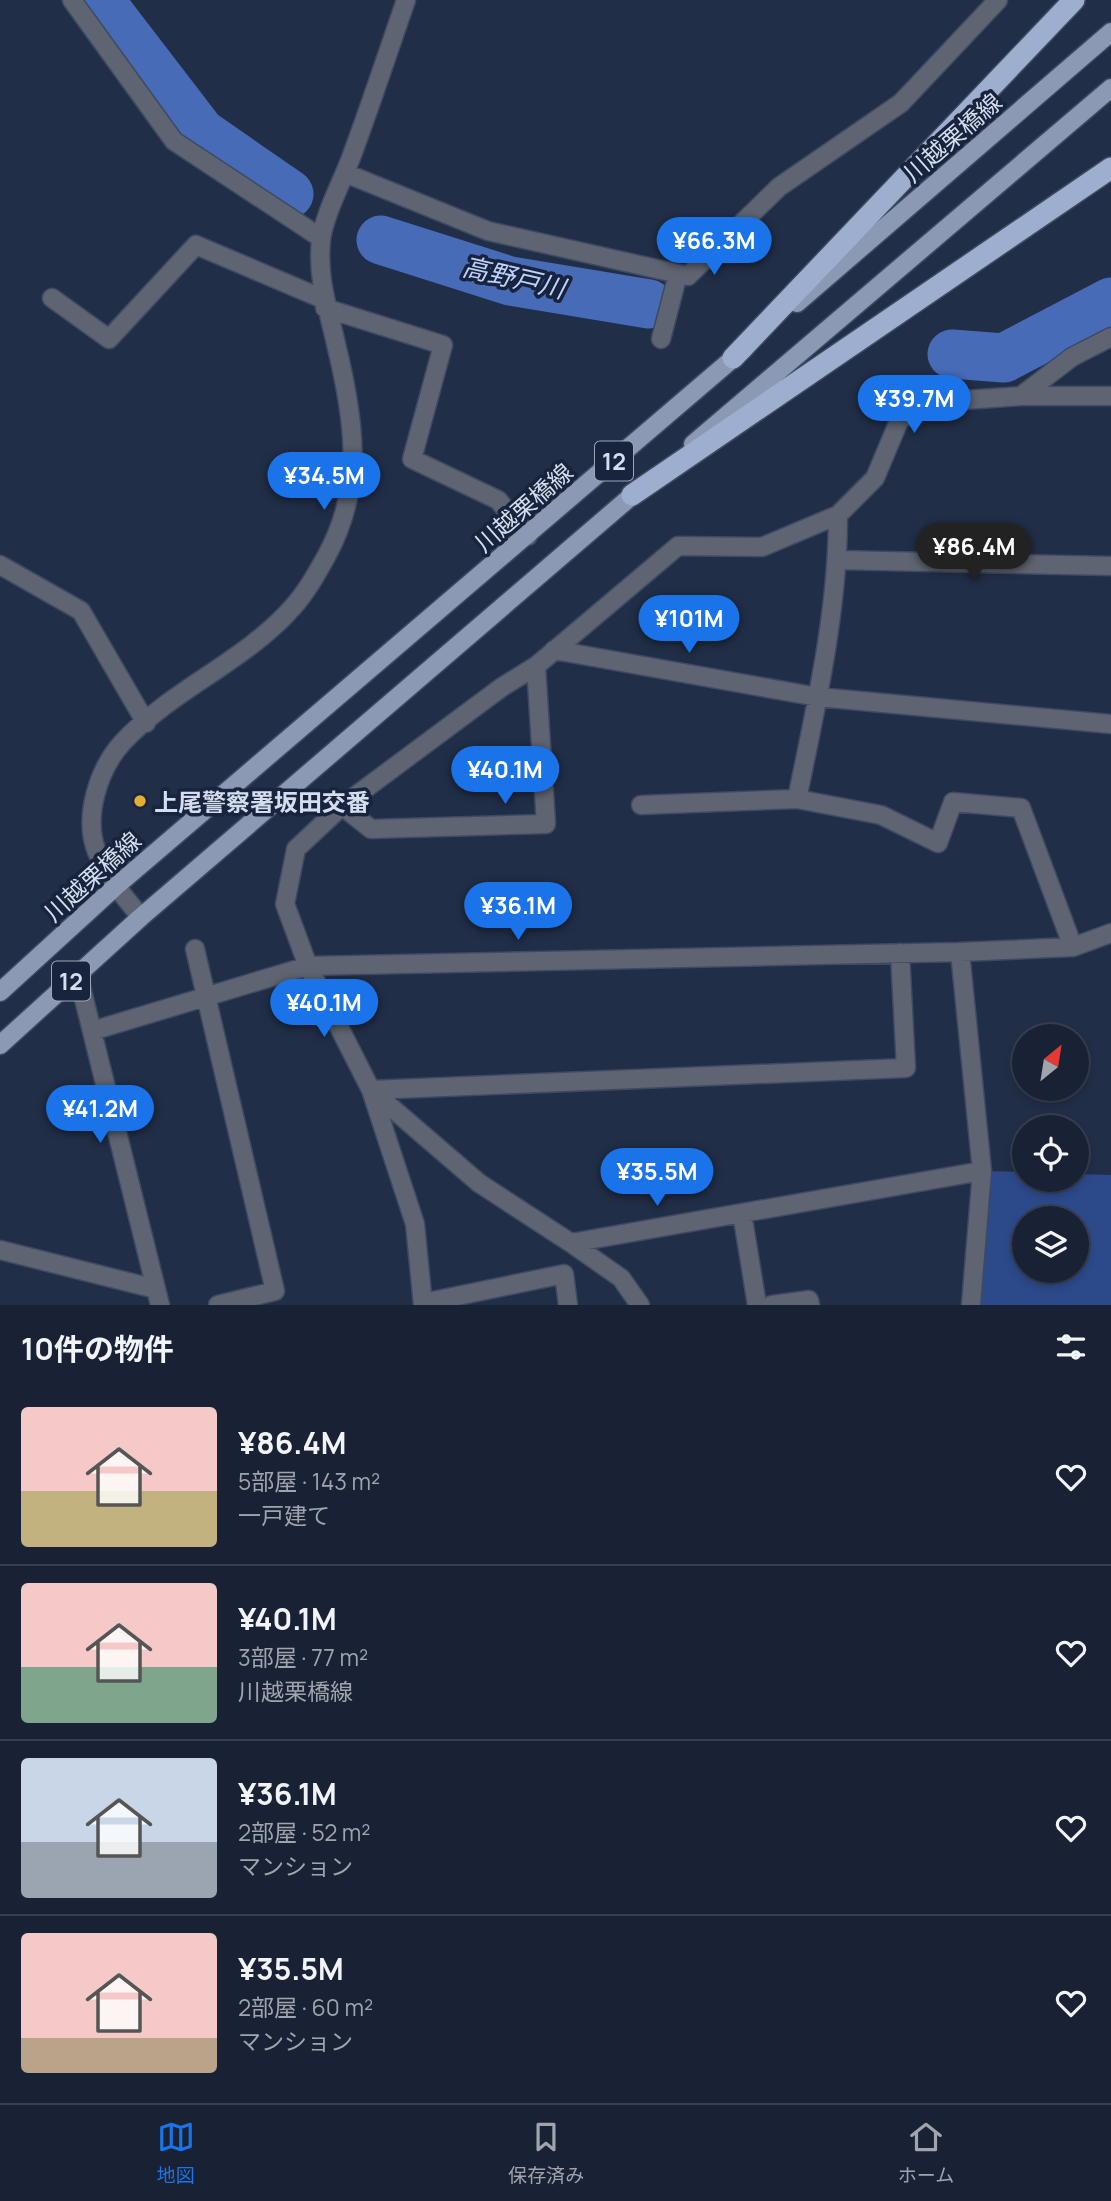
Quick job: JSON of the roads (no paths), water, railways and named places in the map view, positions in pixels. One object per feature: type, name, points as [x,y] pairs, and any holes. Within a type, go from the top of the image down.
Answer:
[{"type":"highway","points":[[733,358],[1074,0]]},
{"type":"highway","points":[[632,495],[1111,168]]},
{"type":"main road","name":"川越栗橋線","points":[[0,992],[115,887],[528,536],[1111,32]]},
{"type":"main road","name":"12","points":[[0,1045],[141,917],[1111,88]]},
{"type":"street","points":[[72,0],[174,141],[321,239]]},
{"type":"street","points":[[141,917],[115,887],[96,850],[91,820],[93,806],[107,767],[121,744],[293,608],[316,576],[336,537],[353,467],[353,425],[336,341],[324,303],[321,239],[406,0]]},
{"type":"street","points":[[345,173],[488,231],[688,276],[779,187],[901,103],[998,0]]},
{"type":"street","points":[[52,298],[109,339],[196,245],[324,303],[443,345],[412,459],[498,500],[528,536]]},
{"type":"street","points":[[662,339],[678,274]]},
{"type":"street","points":[[1021,396],[1072,357],[1111,337]]},
{"type":"street","points":[[568,1305],[564,1274],[423,1304],[415,1224],[371,1090],[309,966],[285,904],[296,849],[342,806],[502,687],[536,666],[677,546],[762,547],[838,516],[875,478],[900,421],[922,403],[1021,396],[1111,396]]},
{"type":"street","points":[[797,799],[818,697],[838,560],[838,516]]},
{"type":"street","points":[[838,560],[1111,566]]},
{"type":"street","points":[[0,565],[80,611],[146,723]]},
{"type":"street","points":[[554,650],[818,697],[1111,724]]},
{"type":"street","points":[[342,806],[371,829],[546,824],[536,666]]},
{"type":"street","points":[[640,805],[797,799],[881,815],[938,843],[953,802],[1021,808],[1073,947]]},
{"type":"street","points":[[92,1031],[309,966],[1073,947],[1111,933]]},
{"type":"street","points":[[195,949],[275,1292],[218,1305]]},
{"type":"street","points":[[960,951],[982,1171],[971,1305]]},
{"type":"street","points":[[371,1090],[906,1068],[901,953]]},
{"type":"street","points":[[78,975],[158,1297]]},
{"type":"street","points":[[371,1090],[480,1183],[621,1278],[640,1305]]},
{"type":"street","points":[[570,1243],[982,1171]]},
{"type":"street","points":[[742,1213],[757,1305]]},
{"type":"street","points":[[0,1250],[158,1297]]},
{"type":"street","points":[[772,1305],[809,1300],[810,1305]]},
{"type":"waterway","name":"高野戸川","points":[[99,0],[201,133],[289,194]]},
{"type":"waterway","name":"高野戸川","points":[[381,240],[510,281],[649,304]]},
{"type":"waterway","name":"高野戸川","points":[[952,354],[1004,358],[1111,302]]},
{"type":"place","name":"上尾警察署坂田交番","points":[[140,801]]}]
